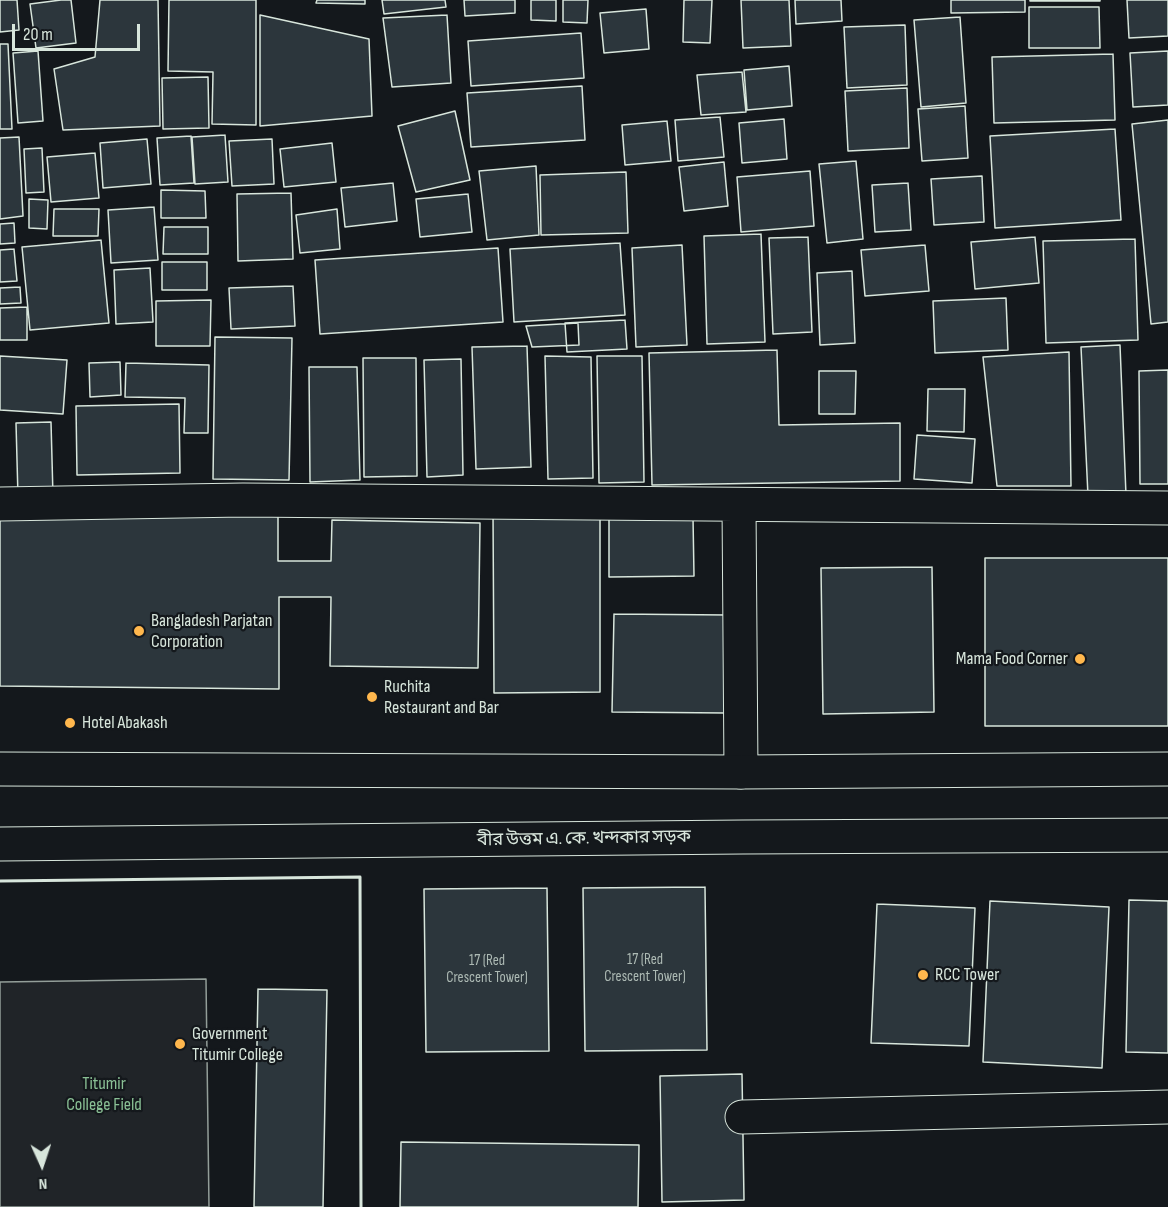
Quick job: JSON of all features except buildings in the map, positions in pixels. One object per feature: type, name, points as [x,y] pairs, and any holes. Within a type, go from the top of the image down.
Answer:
[{"type":"main road","points":[[0,504],[243,500],[1168,508]]},
{"type":"main road","points":[[739,505],[741,772]]},
{"type":"main road","points":[[0,769],[741,772],[1168,770]]},
{"type":"main road","name":"বীর উত্তম এ. কে. খন্দকার সড়ক","points":[[0,844],[1168,835]]},
{"type":"main road","points":[[742,1117],[1168,1107]]},
{"type":"green space","name":"Titumir College Field","points":[[206,979],[209,1207],[0,1207],[0,982]]},
{"type":"wall","points":[[0,881],[360,877],[361,1207]]},
{"type":"place","name":"Bangladesh Parjatan Corporation","points":[[139,631]]},
{"type":"place","name":"Mama Food Corner","points":[[1080,659]]},
{"type":"place","name":"Ruchita Restaurant and Bar","points":[[372,697]]},
{"type":"place","name":"Hotel Abakash","points":[[70,723]]},
{"type":"place","name":"RCC Tower","points":[[923,975]]},
{"type":"place","name":"Government Titumir College","points":[[180,1044]]}]
